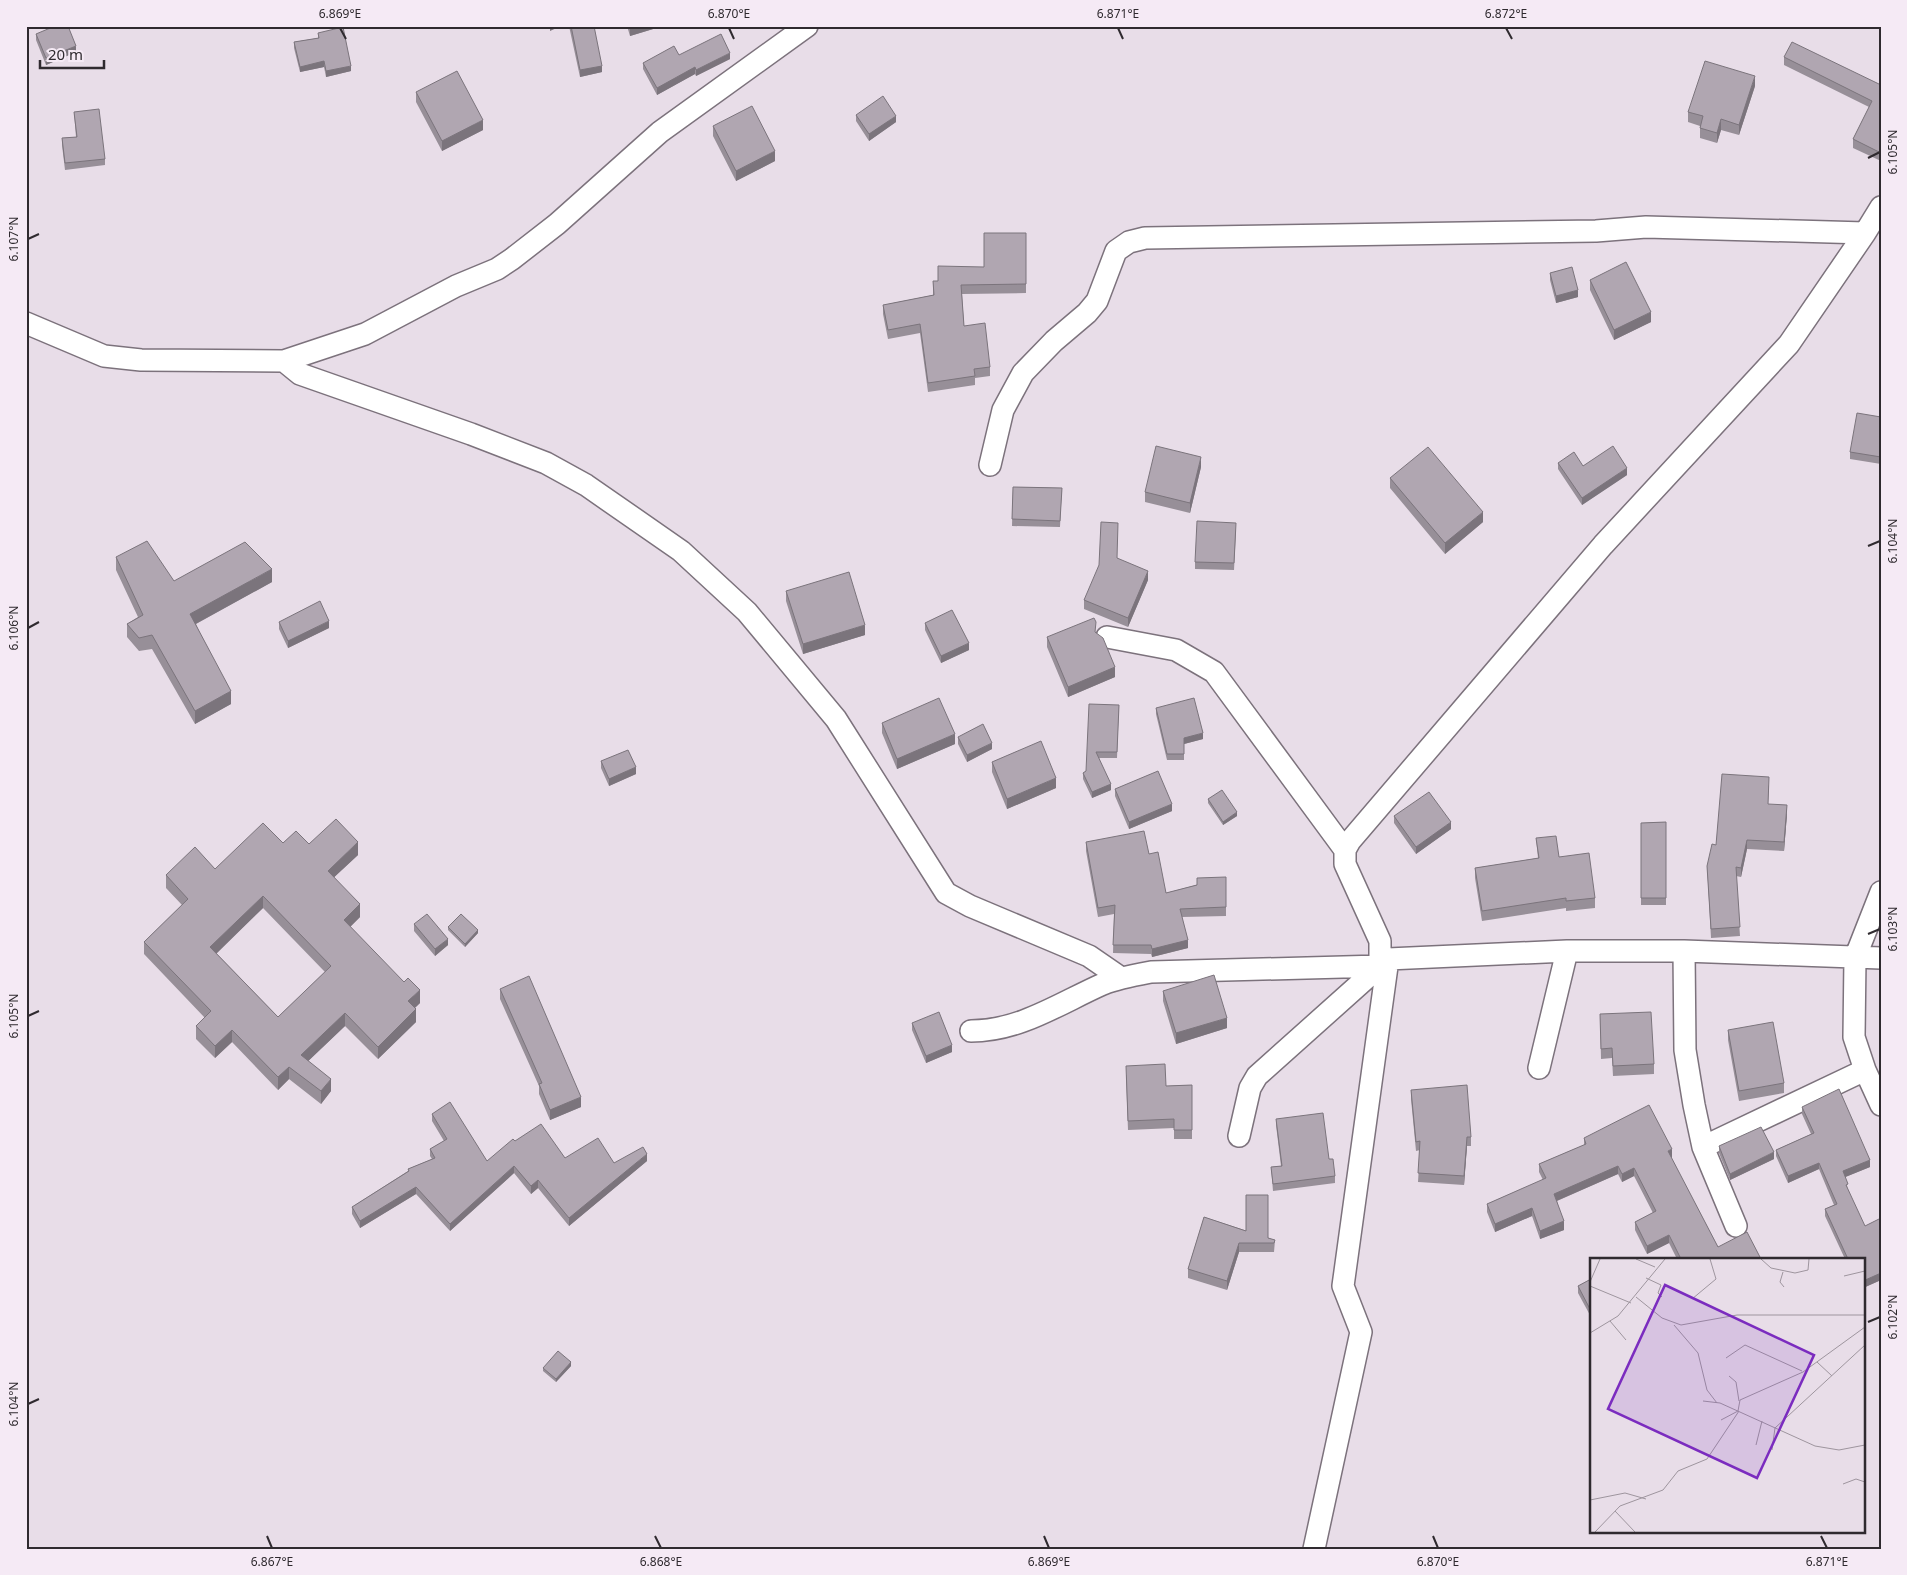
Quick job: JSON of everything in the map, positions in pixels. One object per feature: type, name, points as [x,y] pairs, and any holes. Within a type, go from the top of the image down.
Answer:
[{"type":"street","points":[[26,323],[104,356],[123,359],[284,361],[364,334],[456,286],[497,269],[557,224],[660,132],[807,26]]},
{"type":"street","points":[[1314,1549],[1361,1332],[1343,1286],[1384,962],[1380,941],[1345,864],[1345,850],[1350,841],[1603,545],[1789,344],[1866,233],[1881,207]]},
{"type":"street","points":[[990,465],[1003,410],[1023,373],[1054,341],[1087,313],[1097,301],[1116,251],[1128,242],[1145,238],[1596,231],[1646,227],[1866,233]]},
{"type":"street","points":[[284,361],[300,374],[462,431],[546,464],[586,485],[680,551],[747,612],[836,719],[946,893],[970,906],[1089,956],[1121,978]]},
{"type":"street","points":[[1107,637],[1176,650],[1214,672],[1345,850]]},
{"type":"street","points":[[1881,892],[1855,958],[1854,1037],[1864,1070],[1881,1105]]},
{"type":"street","points":[[971,1031],[995,1029],[1049,1011],[1103,984],[1151,972],[1384,962],[1567,951],[1684,951],[1881,958]]},
{"type":"street","points":[[1539,1068],[1567,951]]},
{"type":"street","points":[[1684,951],[1685,1050],[1703,1147],[1736,1226]]},
{"type":"street","points":[[1239,1136],[1250,1088],[1258,1076],[1384,962]]},
{"type":"street","points":[[1703,1147],[1864,1070]]},
{"type":"building","points":[[55,26],[68,26],[76,46],[46,58],[36,34]]},
{"type":"building","points":[[571,26],[594,26],[602,66],[580,70]]},
{"type":"building","points":[[343,27],[351,66],[326,71],[324,61],[300,67],[294,42],[319,38],[318,33]]},
{"type":"building","points":[[721,34],[730,53],[696,70],[695,67],[657,88],[643,63],[674,46],[679,55]]},
{"type":"building","points":[[1792,42],[1881,85],[1881,153],[1853,139],[1872,101],[1784,57]]},
{"type":"building","points":[[1705,61],[1755,76],[1739,125],[1721,119],[1717,133],[1700,128],[1703,116],[1688,112]]},
{"type":"building","points":[[457,71],[483,120],[442,141],[416,92]]},
{"type":"building","points":[[883,96],[896,116],[869,134],[856,115]]},
{"type":"building","points":[[752,106],[775,151],[736,171],[713,126]]},
{"type":"building","points":[[99,109],[105,159],[65,163],[62,138],[77,137],[74,112]]},
{"type":"building","points":[[984,233],[1026,233],[1026,284],[961,285],[964,326],[985,323],[990,367],[974,369],[975,376],[928,383],[920,324],[888,330],[883,305],[934,295],[933,281],[938,281],[938,266],[984,267]]},
{"type":"building","points":[[1626,262],[1651,312],[1614,330],[1590,280]]},
{"type":"building","points":[[1572,267],[1578,290],[1556,296],[1550,273]]},
{"type":"building","points":[[1857,413],[1881,417],[1881,457],[1850,452]]},
{"type":"building","points":[[1156,446],[1201,457],[1190,503],[1145,492]]},
{"type":"building","points":[[1613,446],[1627,468],[1582,498],[1558,463],[1574,452],[1583,466]]},
{"type":"building","points":[[1428,447],[1483,512],[1445,543],[1390,478]]},
{"type":"building","points":[[1013,487],[1062,488],[1060,521],[1012,519]]},
{"type":"building","points":[[1197,521],[1236,523],[1234,563],[1195,562]]},
{"type":"building","points":[[1101,522],[1118,523],[1117,558],[1148,571],[1128,618],[1084,600],[1099,565]]},
{"type":"building","points":[[147,541],[174,581],[245,542],[272,569],[190,614],[231,691],[195,711],[152,635],[139,638],[127,624],[143,615],[116,557]]},
{"type":"building","points":[[849,572],[865,625],[803,644],[786,591]]},
{"type":"building","points":[[320,601],[329,621],[288,641],[279,622]]},
{"type":"building","points":[[952,610],[969,643],[941,656],[925,623]]},
{"type":"building","points":[[1094,618],[1096,622],[1095,632],[1103,638],[1115,667],[1068,687],[1047,637]]},
{"type":"building","points":[[939,698],[955,734],[897,759],[882,723]]},
{"type":"building","points":[[1194,698],[1203,733],[1184,738],[1184,754],[1167,754],[1156,708]]},
{"type":"building","points":[[1089,704],[1119,705],[1117,752],[1096,752],[1111,784],[1092,792],[1083,773],[1086,771]]},
{"type":"building","points":[[983,724],[992,743],[967,755],[958,737]]},
{"type":"building","points":[[1041,741],[1056,778],[1007,799],[992,762]]},
{"type":"building","points":[[628,750],[636,767],[609,779],[601,761]]},
{"type":"building","points":[[1158,771],[1172,804],[1129,822],[1115,789]]},
{"type":"building","points":[[1722,774],[1769,777],[1768,804],[1787,805],[1784,842],[1747,840],[1741,868],[1736,867],[1740,927],[1711,929],[1707,866],[1712,844],[1716,845]]},
{"type":"building","points":[[1222,790],[1237,812],[1223,822],[1208,799]]},
{"type":"building","points":[[1429,792],[1451,822],[1416,847],[1394,816]]},
{"type":"building","points":[[336,819],[358,842],[328,871],[360,904],[344,920],[404,982],[408,978],[420,990],[408,1001],[416,1009],[378,1047],[345,1013],[301,1055],[331,1079],[321,1091],[289,1067],[278,1077],[232,1030],[215,1046],[196,1026],[211,1011],[144,942],[188,899],[166,875],[195,847],[215,869],[263,823],[283,843],[296,831],[309,844]],"holes":[[[263,896],[331,966],[278,1017],[210,947]]]},
{"type":"building","points":[[1666,822],[1666,898],[1641,898],[1641,823]]},
{"type":"building","points":[[1144,831],[1149,854],[1158,852],[1166,893],[1197,885],[1197,878],[1226,877],[1226,907],[1180,909],[1188,940],[1152,949],[1151,945],[1113,945],[1115,905],[1098,908],[1086,842]]},
{"type":"building","points":[[1556,836],[1559,857],[1589,853],[1595,898],[1566,901],[1566,898],[1482,911],[1475,868],[1539,858],[1536,838]]},
{"type":"building","points":[[427,914],[448,939],[435,949],[414,924]]},
{"type":"building","points":[[461,914],[478,930],[465,944],[448,927]]},
{"type":"building","points":[[1214,975],[1227,1018],[1176,1033],[1163,991]]},
{"type":"building","points":[[529,976],[581,1097],[550,1110],[539,1084],[542,1083],[500,989]]},
{"type":"building","points":[[939,1012],[952,1045],[926,1056],[912,1023]]},
{"type":"building","points":[[1651,1012],[1654,1064],[1613,1066],[1612,1048],[1601,1049],[1600,1014]]},
{"type":"building","points":[[1773,1022],[1784,1083],[1739,1091],[1728,1030]]},
{"type":"building","points":[[1165,1064],[1166,1086],[1192,1085],[1192,1130],[1174,1130],[1174,1119],[1128,1121],[1126,1066]]},
{"type":"building","points":[[1467,1085],[1471,1137],[1467,1137],[1464,1176],[1418,1173],[1420,1141],[1416,1142],[1411,1090]]},
{"type":"building","points":[[1839,1089],[1870,1160],[1843,1171],[1848,1184],[1846,1185],[1865,1226],[1881,1218],[1881,1273],[1864,1281],[1864,1258],[1848,1258],[1825,1209],[1837,1204],[1819,1163],[1788,1176],[1776,1150],[1814,1133],[1802,1107]]},
{"type":"building","points":[[450,1102],[487,1161],[513,1139],[515,1141],[541,1124],[565,1158],[598,1138],[614,1163],[643,1147],[647,1154],[569,1218],[538,1180],[531,1186],[514,1166],[450,1224],[416,1187],[360,1221],[352,1207],[409,1171],[408,1169],[435,1158],[430,1149],[447,1139],[432,1114]]},
{"type":"building","points":[[1649,1105],[1672,1149],[1668,1151],[1718,1247],[1747,1232],[1760,1258],[1680,1258],[1669,1235],[1647,1246],[1635,1222],[1656,1211],[1634,1168],[1622,1174],[1618,1166],[1554,1194],[1564,1221],[1540,1231],[1532,1208],[1495,1224],[1487,1204],[1546,1178],[1539,1164],[1586,1144],[1584,1138]]},
{"type":"building","points":[[1323,1113],[1329,1159],[1333,1159],[1335,1176],[1273,1184],[1271,1167],[1282,1166],[1276,1119]]},
{"type":"building","points":[[1761,1127],[1774,1152],[1730,1174],[1719,1146]]},
{"type":"building","points":[[1246,1195],[1268,1195],[1268,1238],[1275,1240],[1274,1243],[1239,1243],[1227,1281],[1188,1269],[1204,1217],[1246,1231]]},
{"type":"building","points":[[1590,1280],[1590,1309],[1578,1286]]},
{"type":"building","points":[[558,1351],[571,1362],[556,1379],[543,1368]]}]
